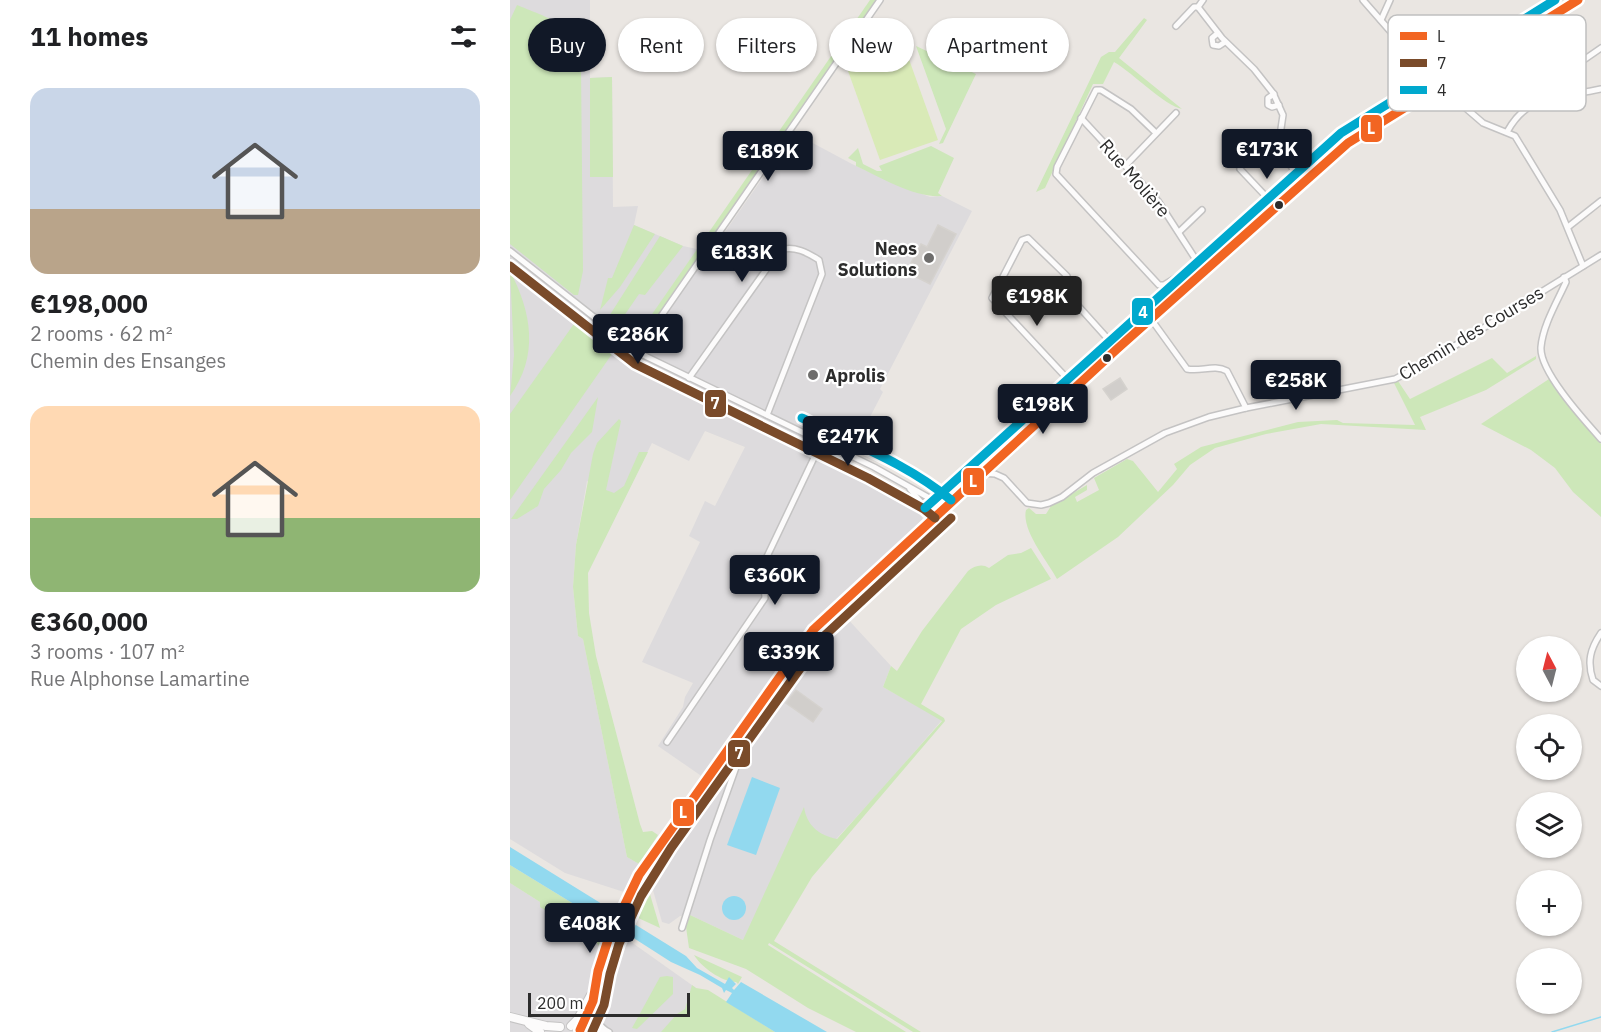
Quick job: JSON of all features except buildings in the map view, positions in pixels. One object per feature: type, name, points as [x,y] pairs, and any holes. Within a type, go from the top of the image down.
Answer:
[{"type":"street","points":[[637,351],[880,0]]},
{"type":"street","points":[[1176,26],[1203,0]]},
{"type":"street","points":[[1363,0],[1388,29]]},
{"type":"street","points":[[1381,20],[1390,0]]},
{"type":"street","points":[[1554,15],[1578,0]]},
{"type":"street","points":[[1198,7],[1218,33],[1254,69],[1274,94],[1283,118],[1278,149],[1303,182]]},
{"type":"street","points":[[1218,33],[1212,38],[1213,45],[1219,46],[1226,42]]},
{"type":"street","points":[[1586,58],[1601,48]]},
{"type":"street","points":[[1586,91],[1601,89]]},
{"type":"street","points":[[1156,133],[1131,109],[1096,90],[1057,166],[1057,177],[1159,285],[1164,285],[1199,264]]},
{"type":"street","points":[[1274,94],[1268,98],[1268,105],[1272,107],[1279,105]]},
{"type":"street","points":[[510,1017],[557,1030],[571,1026],[578,1019],[594,988],[613,930],[641,871],[743,724],[813,630],[933,517],[1303,182],[1348,143],[1398,111]]},
{"type":"street","points":[[1467,111],[1483,123],[1515,136],[1522,145],[1568,227],[1583,266]]},
{"type":"street","points":[[1507,132],[1513,121],[1524,111]]},
{"type":"street","points":[[1126,165],[1176,113]]},
{"type":"street","name":"Rue Molière","points":[[1081,118],[1158,201],[1204,272]]},
{"type":"street","points":[[1240,170],[1276,207]]},
{"type":"street","points":[[1568,227],[1601,201]]},
{"type":"street","points":[[1179,232],[1202,210]]},
{"type":"street","points":[[1076,388],[994,301],[993,295],[1022,240],[1028,238],[1067,276],[1072,299],[1117,349]]},
{"type":"street","points":[[689,378],[780,250],[787,247],[796,249],[819,260],[822,274],[767,415]]},
{"type":"street","points":[[510,251],[637,351],[880,470],[943,508]]},
{"type":"street","name":"Chemin des Courses","points":[[982,473],[1004,478],[1024,500],[1036,505],[1049,503],[1093,473],[1165,433],[1209,417],[1395,379],[1435,358],[1601,255]]},
{"type":"street","points":[[1564,277],[1566,282],[1549,320],[1541,348],[1551,374],[1601,439]]},
{"type":"street","points":[[1150,319],[1187,369],[1218,367],[1227,371],[1246,408]]},
{"type":"street","points":[[667,742],[765,598],[764,565],[822,441]]},
{"type":"street","points":[[909,488],[933,517]]},
{"type":"street","points":[[1601,633],[1592,646],[1589,661],[1593,680],[1601,686]]},
{"type":"street","points":[[682,928],[710,840],[749,732],[747,726],[743,724]]},
{"type":"street","points":[[594,988],[593,1001],[596,1019],[604,1031]]},
{"type":"street","points":[[581,1031],[593,1001]]},
{"type":"street","points":[[525,1021],[540,1032]]},
{"type":"street","points":[[571,1026],[581,1031],[594,1027],[604,1031]]},
{"type":"shaded area","points":[[510,0],[590,0],[590,18],[528,18],[528,72],[590,72],[590,78],[612,77],[613,207],[638,206],[634,225],[683,246],[711,252],[794,133],[896,184],[930,197],[942,196],[972,211],[880,389],[883,392],[847,461],[907,498],[921,511],[922,520],[833,603],[891,666],[883,687],[942,720],[885,786],[743,940],[690,915],[680,916],[669,924],[662,922],[647,869],[706,784],[700,775],[658,746],[683,707],[685,697],[693,683],[642,662],[700,542],[689,536],[705,501],[715,506],[745,447],[705,431],[689,461],[652,443],[623,500],[587,481],[576,545],[573,587],[578,636],[583,639],[627,857],[639,864],[624,892],[565,873],[510,839]]},
{"type":"shaded area","points":[[510,883],[540,902],[599,946],[611,948],[617,932],[696,988],[681,1032],[510,1032]]},
{"type":"green space","points":[[870,0],[876,0],[864,18],[858,18]]},
{"type":"green space","points":[[517,5],[547,18],[528,18],[528,72],[581,72],[583,271],[578,295],[574,295],[510,244],[510,20]]},
{"type":"green space","points":[[1144,18],[1147,20],[1119,58],[1182,109],[1158,96],[1114,62],[1103,84],[1093,84],[1045,188],[1036,192],[1101,57],[1109,52],[1115,52]]},
{"type":"green space","points":[[916,46],[926,51],[926,72],[972,72],[976,74],[943,143],[939,144],[946,129]]},
{"type":"green space","points":[[829,59],[829,68],[637,345],[632,343]]},
{"type":"green space","points":[[848,72],[914,72],[938,140],[880,160]]},
{"type":"green space","points":[[612,77],[613,177],[590,177],[590,78]]},
{"type":"green space","points":[[931,146],[954,158],[938,193],[942,196],[909,191],[856,166],[856,162],[848,158],[858,148],[863,164],[882,171],[879,166]]},
{"type":"green space","points":[[634,225],[655,234],[620,287],[600,310],[608,278],[612,278]]},
{"type":"green space","points":[[660,236],[683,246],[645,295],[639,294],[615,329],[606,321]]},
{"type":"green space","points":[[510,271],[518,287],[527,318],[529,350],[519,381],[510,396],[514,355]]},
{"type":"green space","points":[[581,314],[619,344],[510,500],[510,414]]},
{"type":"green space","points":[[1536,356],[1536,359],[1486,390],[1420,417],[1426,430],[1321,424],[1266,434],[1215,448],[1190,465],[1173,485],[1118,537],[1057,579],[1027,527],[1026,510],[1029,508],[1036,514],[1046,514],[1051,506],[1087,485],[1087,490],[1075,497],[1077,502],[1099,490],[1094,478],[1127,459],[1133,461],[1158,492],[1177,469],[1174,464],[1201,447],[1298,422],[1337,420],[1343,423],[1415,425],[1394,383],[1398,381],[1410,399],[1492,358],[1507,373]]},
{"type":"green space","points":[[1549,379],[1601,444],[1601,517],[1573,492],[1555,468],[1531,450],[1481,424]]},
{"type":"green space","points":[[598,397],[592,432],[571,453],[561,470],[544,489],[538,506],[517,519],[511,519]]},
{"type":"green space","points":[[619,419],[621,421],[606,490],[614,493],[624,486],[639,452],[648,452],[588,573],[589,613],[596,656],[640,824],[643,832],[652,831],[658,835],[639,864],[627,857],[583,639],[578,636],[573,587],[576,545],[593,454],[597,443]]},
{"type":"green space","points":[[1031,548],[1051,579],[996,605],[961,629],[921,704],[944,718],[945,721],[812,877],[774,941],[921,1032],[913,1032],[769,943],[768,945],[906,1032],[856,1032],[808,1008],[746,969],[689,948],[686,927],[690,915],[743,940],[804,807],[815,829],[837,839],[942,721],[883,687],[891,666],[897,671],[922,631],[968,571],[978,566],[989,568],[1008,555],[1021,553]]},
{"type":"green space","points":[[510,865],[610,924],[599,946],[595,941],[540,907],[540,902],[510,883]]},
{"type":"green space","points":[[644,874],[660,928],[625,912]]},
{"type":"green space","points":[[694,955],[742,977],[738,984],[718,977]]},
{"type":"green space","points":[[660,977],[673,977],[673,994],[637,1029],[632,1028]]},
{"type":"green space","points":[[692,985],[708,990],[775,1032],[661,1032],[677,1014],[685,1009]]},
{"type":"water","points":[[752,777],[780,788],[756,855],[727,845]]},
{"type":"water","points":[[510,847],[686,956],[697,968],[725,984],[729,977],[736,984],[732,988],[734,990],[741,982],[827,1032],[775,1032],[726,1002],[732,993],[726,990],[724,993],[722,988],[671,962],[510,865]]},
{"type":"water","points":[[734,896],[739,897],[745,903],[745,913],[739,919],[734,920],[729,919],[723,913],[722,908],[723,903],[729,897]]},
{"type":"waterway","points":[[1552,1032],[1601,1017]]},
{"type":"transit line","name":"4","points":[[1531,15],[1555,0]]},
{"type":"transit line","name":"L","points":[[1554,15],[1578,0]]},
{"type":"transit line","name":"4","points":[[925,508],[1341,133],[1388,104]]},
{"type":"transit line","name":"L","points":[[580,1030],[593,1001],[598,971],[608,940],[639,875],[813,630],[1117,349],[1348,143],[1399,111]]},
{"type":"transit line","name":"7","points":[[510,266],[635,364],[868,478],[924,509],[935,518]]},
{"type":"transit line","name":"4","points":[[802,418],[898,465],[951,500]]},
{"type":"transit line","name":"7","points":[[592,1032],[604,1005],[619,944],[641,896],[671,848],[822,638],[951,518]]},
{"type":"place","name":"Neos Solutions","points":[[929,258]]},
{"type":"place","name":"Aprolis","points":[[813,375]]}]
